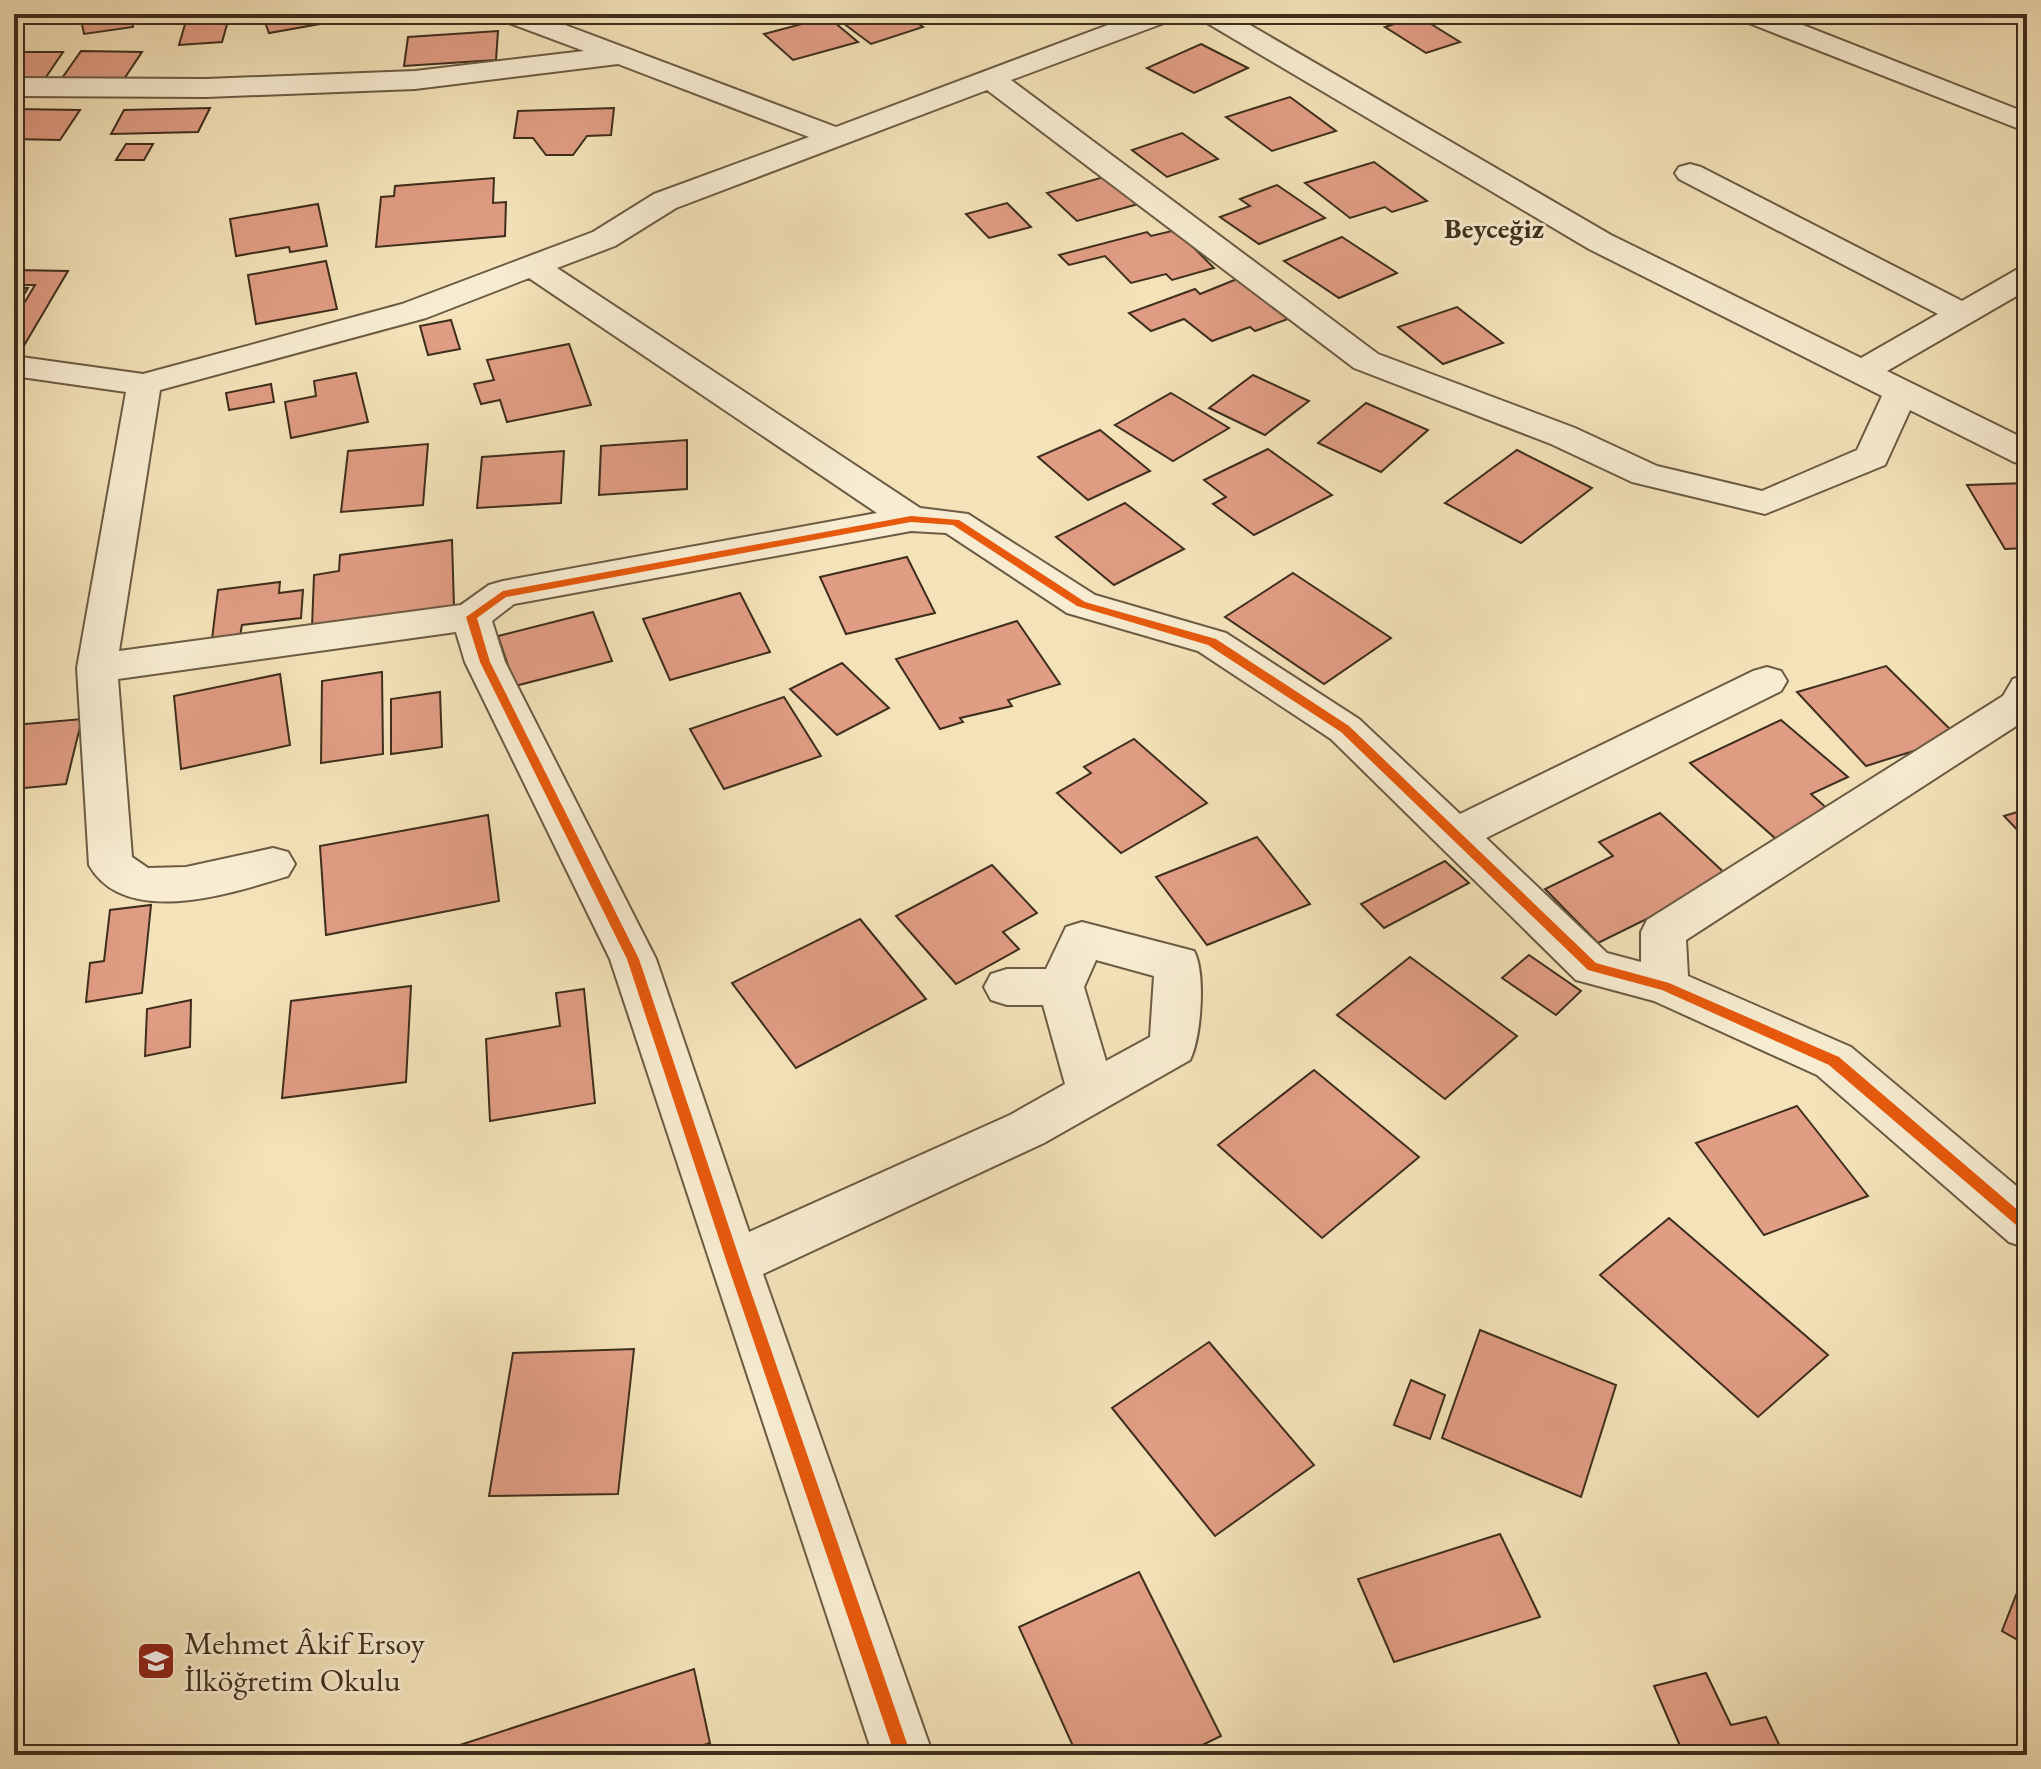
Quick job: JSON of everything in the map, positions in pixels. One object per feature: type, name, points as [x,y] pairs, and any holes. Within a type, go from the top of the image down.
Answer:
[{"type":"street","points":[[511,14],[834,136]]},
{"type":"street","points":[[14,366],[144,384],[414,311],[604,239],[665,201],[1162,14]]},
{"type":"street","points":[[1212,14],[1600,242],[2027,454]]},
{"type":"street","points":[[1751,14],[2027,123]]},
{"type":"street","points":[[14,87],[206,88],[415,80],[623,55]]},
{"type":"street","points":[[990,78],[1366,361],[1563,436],[1645,474],[1765,503],[1872,457],[1901,392]]},
{"type":"street","points":[[1690,173],[1960,313]]},
{"type":"street","points":[[532,266],[911,519]]},
{"type":"street","points":[[1861,372],[2027,277]]},
{"type":"street","points":[[144,384],[97,668],[111,865],[140,885],[186,884],[273,864]]},
{"type":"street","points":[[97,668],[471,617],[503,594],[911,519],[955,522],[1081,604],[1212,642],[1345,729],[1592,967],[1665,986],[1834,1061],[2027,1226]]},
{"type":"street","points":[[471,617],[485,662],[633,959],[903,1755]]},
{"type":"street","points":[[1455,835],[1767,681]]},
{"type":"street","points":[[1665,986],[1663,932],[2024,701]]},
{"type":"street","points":[[734,1263],[1027,1129],[1173,1047],[1178,964],[1082,939],[1061,987],[1091,1093]]},
{"type":"street","points":[[1007,987],[1061,987]]},
{"type":"building","points":[[188,14],[230,14],[222,42],[179,45]]},
{"type":"building","points":[[262,14],[334,14],[337,21],[269,33]]},
{"type":"building","points":[[843,14],[905,14],[923,27],[871,44],[835,17]]},
{"type":"building","points":[[1418,16],[1460,42],[1426,53],[1385,27]]},
{"type":"building","points":[[132,17],[133,27],[84,34],[82,24]]},
{"type":"building","points":[[828,17],[858,42],[793,60],[764,34]]},
{"type":"building","points":[[498,31],[496,60],[404,66],[408,37]]},
{"type":"building","points":[[1201,44],[1248,68],[1194,93],[1147,68]]},
{"type":"building","points":[[81,51],[142,52],[122,82],[60,81]]},
{"type":"building","points":[[14,52],[63,52],[44,80],[14,80]]},
{"type":"building","points":[[1290,97],[1336,131],[1272,151],[1226,117]]},
{"type":"building","points":[[210,108],[198,132],[111,134],[124,110]]},
{"type":"building","points":[[614,108],[611,135],[587,136],[573,155],[546,155],[533,138],[514,138],[518,111]]},
{"type":"building","points":[[14,109],[80,110],[60,140],[14,139]]},
{"type":"building","points":[[1182,133],[1218,159],[1167,177],[1132,150]]},
{"type":"building","points":[[126,144],[153,144],[144,160],[116,160]]},
{"type":"building","points":[[1374,162],[1427,201],[1392,212],[1385,207],[1350,218],[1305,183]]},
{"type":"building","points":[[1111,175],[1142,203],[1077,221],[1047,193]]},
{"type":"building","points":[[494,178],[493,203],[506,202],[505,236],[376,247],[381,197],[394,196],[395,186]]},
{"type":"building","points":[[1277,185],[1325,218],[1259,244],[1220,217],[1250,206],[1240,199]]},
{"type":"building","points":[[1007,203],[1031,227],[989,238],[966,214]]},
{"type":"building","points":[[318,204],[327,246],[290,252],[289,247],[236,256],[230,219]]},
{"type":"building","points":[[1176,230],[1214,268],[1172,280],[1166,274],[1131,283],[1105,256],[1069,265],[1059,255],[1147,232],[1151,236]]},
{"type":"building","points":[[1342,237],[1397,273],[1339,298],[1284,261]]},
{"type":"building","points":[[326,261],[337,309],[256,324],[248,275]]},
{"type":"building","points":[[14,270],[68,271],[22,349],[14,349],[14,320],[35,285],[14,285]]},
{"type":"building","points":[[1237,279],[1288,319],[1255,331],[1250,327],[1212,341],[1184,319],[1151,331],[1129,313],[1195,289],[1200,294]]},
{"type":"building","points":[[14,288],[28,288],[14,311]]},
{"type":"building","points":[[1457,307],[1503,343],[1443,364],[1398,327]]},
{"type":"building","points":[[451,320],[460,349],[428,355],[420,326]]},
{"type":"building","points":[[569,344],[591,405],[507,422],[500,400],[481,404],[474,384],[494,380],[487,360]]},
{"type":"building","points":[[356,373],[368,422],[291,438],[285,402],[316,396],[314,381]]},
{"type":"building","points":[[1253,375],[1309,401],[1265,435],[1209,408]]},
{"type":"building","points":[[271,384],[274,402],[229,410],[226,393]]},
{"type":"building","points":[[1171,393],[1229,428],[1173,461],[1115,425]]},
{"type":"building","points":[[1366,403],[1428,430],[1381,472],[1318,443]]},
{"type":"building","points":[[1100,430],[1150,471],[1088,500],[1038,457]]},
{"type":"building","points":[[687,440],[687,489],[599,495],[601,446]]},
{"type":"building","points":[[428,444],[423,505],[341,512],[348,451]]},
{"type":"building","points":[[1268,449],[1332,495],[1254,535],[1213,504],[1226,497],[1204,480]]},
{"type":"building","points":[[1517,450],[1592,488],[1521,543],[1445,503]]},
{"type":"building","points":[[564,451],[561,503],[477,508],[482,457]]},
{"type":"building","points":[[2027,483],[2027,548],[2005,549],[1967,485]]},
{"type":"building","points":[[1125,503],[1184,549],[1114,585],[1056,537]]},
{"type":"building","points":[[452,540],[454,607],[312,627],[314,575],[339,571],[340,555]]},
{"type":"building","points":[[907,557],[935,613],[846,634],[820,577]]},
{"type":"building","points":[[1293,573],[1391,638],[1324,684],[1225,617]]},
{"type":"building","points":[[280,582],[279,593],[303,590],[301,618],[242,625],[240,636],[212,639],[218,590]]},
{"type":"building","points":[[740,593],[770,652],[670,680],[643,619]]},
{"type":"building","points":[[593,612],[612,661],[515,686],[498,636]]},
{"type":"building","points":[[1017,621],[1060,684],[1008,700],[1012,706],[960,718],[963,722],[940,729],[896,659]]},
{"type":"building","points":[[842,663],[889,708],[837,735],[790,689]]},
{"type":"building","points":[[1886,666],[1958,737],[1866,766],[1797,692]]},
{"type":"building","points":[[382,672],[383,754],[321,763],[322,681]]},
{"type":"building","points":[[280,674],[290,745],[181,769],[174,696]]},
{"type":"building","points":[[440,692],[442,747],[391,754],[391,699]]},
{"type":"building","points":[[784,697],[821,756],[724,789],[690,729]]},
{"type":"building","points":[[82,719],[66,784],[14,789],[14,725]]},
{"type":"building","points":[[1781,720],[1848,777],[1811,794],[1831,812],[1776,839],[1690,763]]},
{"type":"building","points":[[1134,739],[1207,803],[1121,853],[1057,793],[1091,773],[1084,767]]},
{"type":"building","points":[[2027,809],[2027,840],[2004,816]]},
{"type":"building","points":[[1660,813],[1730,878],[1598,943],[1545,889],[1613,856],[1599,842]]},
{"type":"building","points":[[488,815],[499,901],[326,935],[320,846]]},
{"type":"building","points":[[1257,837],[1310,904],[1207,945],[1156,877]]},
{"type":"building","points":[[1445,861],[1469,883],[1384,928],[1361,904]]},
{"type":"building","points":[[992,865],[1037,913],[1003,932],[1019,949],[956,984],[896,916]]},
{"type":"building","points":[[151,905],[142,993],[86,1002],[90,963],[104,961],[110,910]]},
{"type":"building","points":[[860,919],[926,999],[796,1068],[732,983]]},
{"type":"building","points":[[1529,955],[1581,991],[1556,1015],[1502,978]]},
{"type":"building","points":[[1410,957],[1517,1036],[1445,1099],[1337,1015]]},
{"type":"building","points":[[411,986],[406,1082],[282,1098],[291,1001]]},
{"type":"building","points":[[584,989],[595,1103],[490,1121],[486,1039],[560,1026],[556,993]]},
{"type":"building","points":[[191,1000],[190,1047],[145,1056],[147,1009]]},
{"type":"building","points":[[1314,1070],[1419,1157],[1322,1238],[1218,1145]]},
{"type":"building","points":[[1797,1106],[1868,1196],[1764,1235],[1696,1143]]},
{"type":"building","points":[[1669,1218],[1828,1355],[1758,1417],[1600,1275]]},
{"type":"building","points":[[1480,1330],[1616,1385],[1581,1497],[1442,1438]]},
{"type":"building","points":[[1209,1342],[1314,1465],[1215,1536],[1112,1408]]},
{"type":"building","points":[[634,1349],[618,1494],[489,1496],[513,1353]]},
{"type":"building","points":[[1411,1380],[1445,1395],[1430,1439],[1394,1425]]},
{"type":"building","points":[[1500,1534],[1540,1617],[1394,1662],[1358,1579]]},
{"type":"building","points":[[2027,1567],[2027,1645],[2002,1631]]},
{"type":"building","points":[[1139,1572],[1221,1736],[1182,1755],[1077,1755],[1019,1627]]},
{"type":"building","points":[[694,1669],[710,1743],[675,1755],[429,1755]]},
{"type":"building","points":[[1706,1673],[1731,1725],[1766,1717],[1784,1755],[1684,1755],[1654,1686]]},
{"type":"cycle path","points":[[903,1755],[633,959],[485,662],[471,617],[503,594],[911,519],[955,522],[1081,604],[1212,642],[1345,729],[1592,967],[1665,986],[1834,1061],[2027,1226]]},
{"type":"place","name":"Mehmet Âkif Ersoy İlköğretim Okulu","points":[[156,1661]]},
{"type":"district","name":"Beyceğiz","points":[[1494,228]]}]
